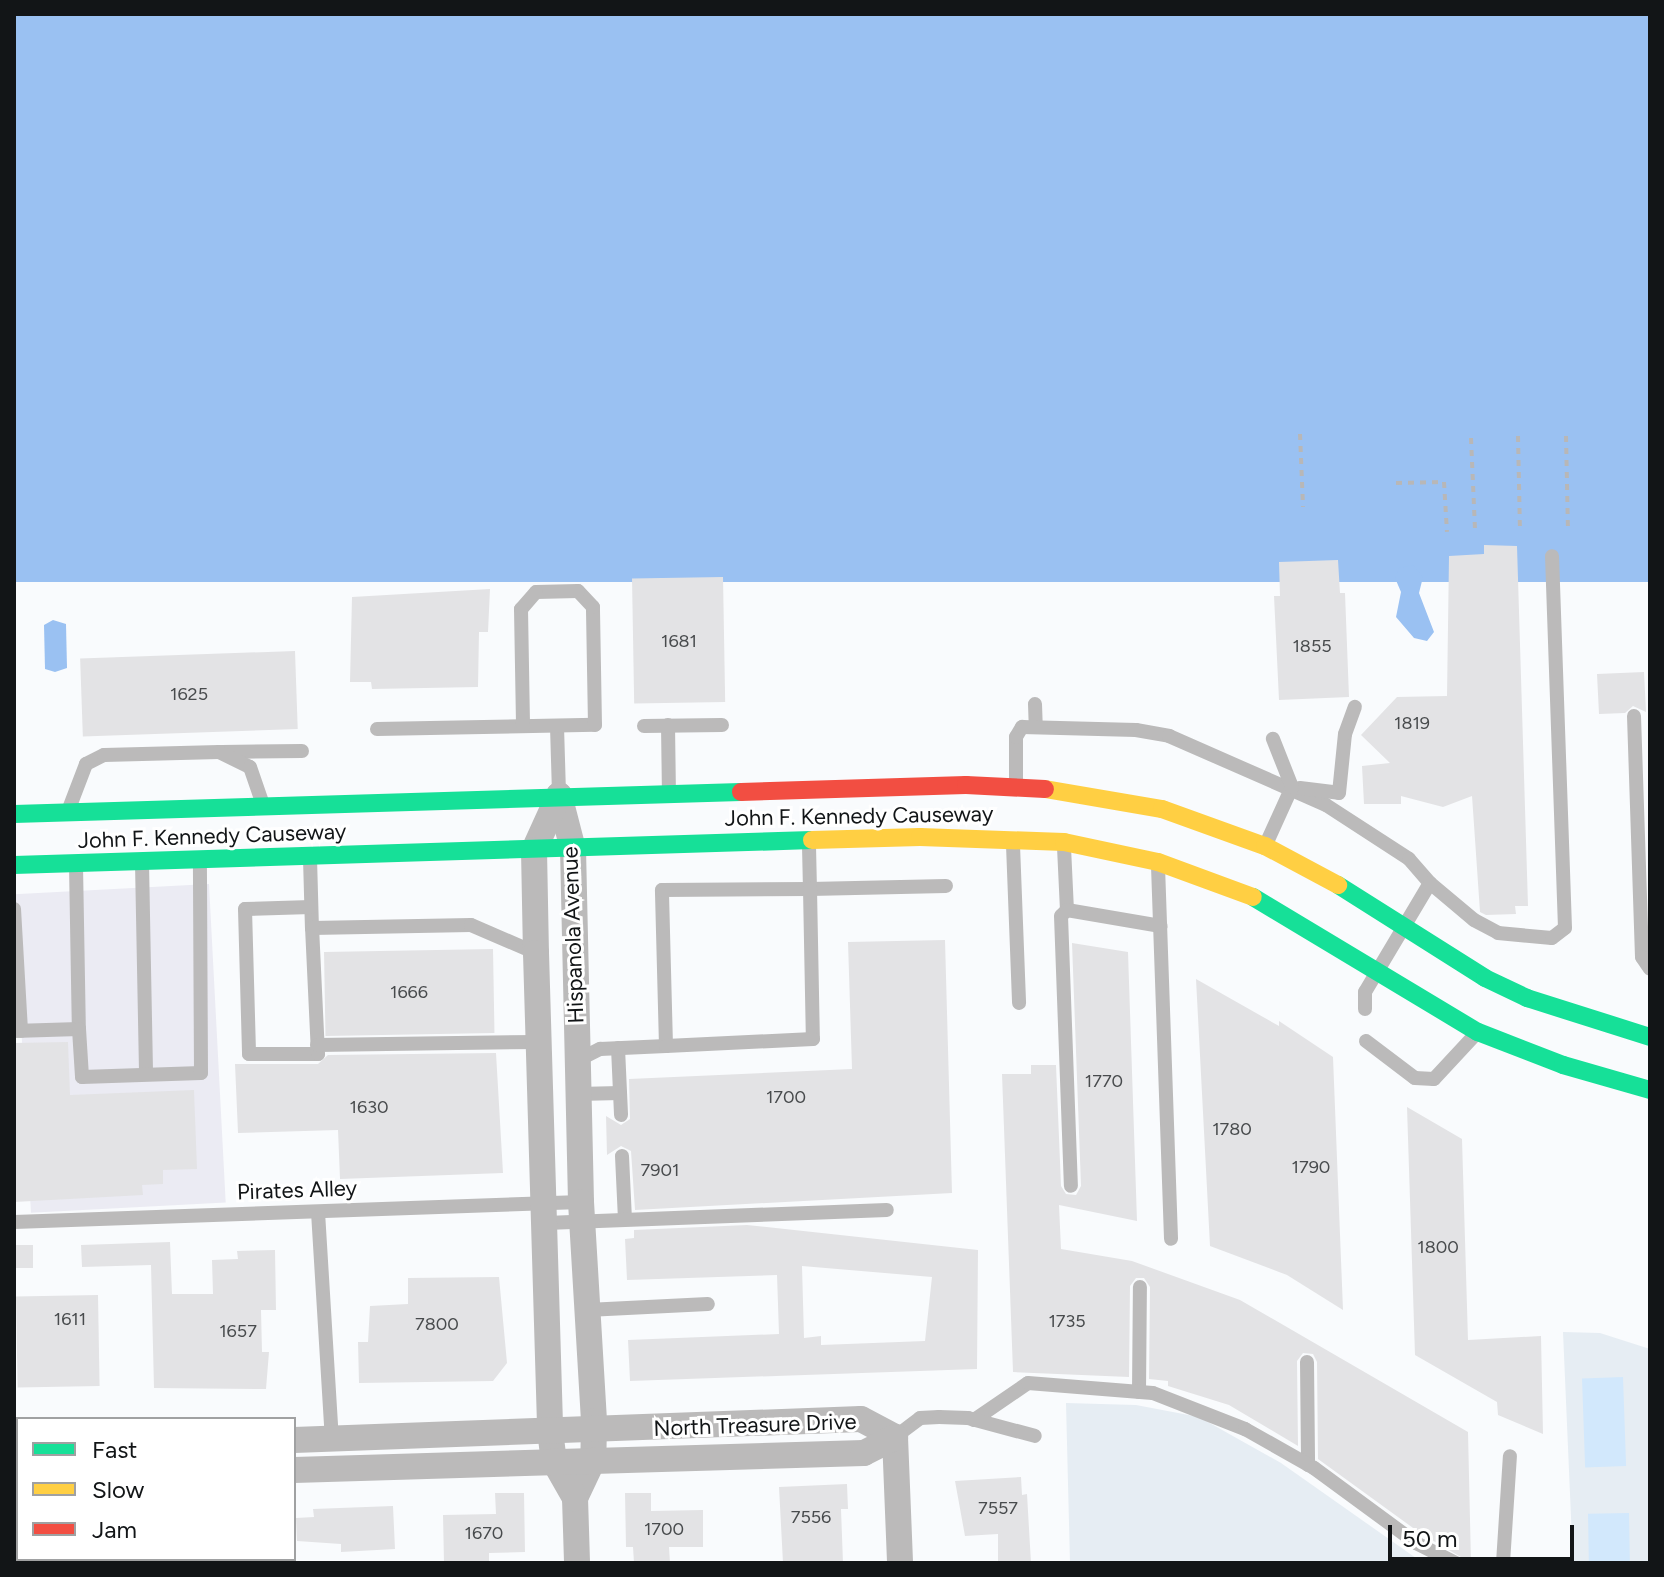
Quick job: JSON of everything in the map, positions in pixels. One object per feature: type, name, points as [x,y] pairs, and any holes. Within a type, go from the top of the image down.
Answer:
[{"type":"main road","points":[[966,785],[967,823]]},
{"type":"main road","name":"John F. Kennedy Causeway","points":[[14,814],[559,795],[1016,785],[1162,809],[1265,846],[1527,998],[1650,1037]]},
{"type":"main road","points":[[200,860],[202,808]]},
{"type":"main road","name":"John F. Kennedy Causeway","points":[[14,865],[808,841],[967,823],[1013,837],[1064,842],[1158,862],[1290,915],[1478,1032],[1563,1065],[1650,1090]]},
{"type":"street","name":"Hispanola Avenue","points":[[559,795],[573,849],[582,1211],[593,1430],[593,1460],[575,1498],[577,1563]]},
{"type":"street","name":"Hispanola Avenue","points":[[559,795],[534,850],[538,1052],[546,1214],[550,1430],[554,1461],[575,1498]]},
{"type":"street","points":[[538,1052],[578,1060]]},
{"type":"street","name":"North Treasure Drive","points":[[296,1440],[861,1419],[895,1437]]},
{"type":"street","points":[[895,1437],[900,1563]]},
{"type":"street","name":"North Treasure Drive","points":[[296,1470],[864,1453],[895,1437]]},
{"type":"lane","points":[[1016,785],[1018,729],[1136,730],[1169,736],[1292,787],[1409,859],[1430,883],[1474,920],[1498,933],[1552,938],[1565,928],[1552,556]]},
{"type":"lane","points":[[377,729],[595,725],[593,607],[578,591],[536,592],[521,609],[523,726]]},
{"type":"lane","points":[[1035,704],[1036,727]]},
{"type":"lane","points":[[1292,787],[1339,793],[1345,734],[1355,707]]},
{"type":"lane","points":[[1634,716],[1642,957],[1650,969]]},
{"type":"lane","points":[[668,725],[669,793]]},
{"type":"lane","points":[[644,726],[722,725]]},
{"type":"lane","points":[[557,726],[559,795]]},
{"type":"lane","points":[[1265,846],[1292,787],[1273,739]]},
{"type":"lane","points":[[68,812],[86,764],[104,755],[302,751]]},
{"type":"lane","points":[[219,752],[250,767],[264,806]]},
{"type":"lane","points":[[1013,837],[1019,1003]]},
{"type":"lane","points":[[578,1060],[600,1049],[813,1039],[808,841]]},
{"type":"lane","points":[[1064,842],[1067,910],[1061,916],[1071,1186]]},
{"type":"lane","points":[[310,857],[318,1054],[249,1054],[245,909],[311,907]]},
{"type":"lane","points":[[76,865],[82,1077],[198,1074],[204,1068],[200,860]]},
{"type":"lane","points":[[142,862],[146,1074]]},
{"type":"lane","points":[[1158,862],[1171,1239]]},
{"type":"lane","points":[[1365,1009],[1365,992],[1430,883]]},
{"type":"lane","points":[[666,1046],[662,890],[946,886]]},
{"type":"lane","points":[[14,909],[18,1031],[79,1029]]},
{"type":"lane","points":[[1067,910],[1161,926]]},
{"type":"lane","points":[[312,928],[471,925],[536,953]]},
{"type":"lane","points":[[1366,1041],[1415,1078],[1434,1079],[1478,1032]]},
{"type":"lane","points":[[317,1045],[538,1052]]},
{"type":"lane","points":[[618,1048],[621,1115]]},
{"type":"lane","points":[[578,1094],[620,1093]]},
{"type":"lane","points":[[622,1156],[625,1219]]},
{"type":"lane","name":"Pirates Alley","points":[[14,1222],[318,1212],[546,1214],[582,1211],[625,1219],[887,1210]]},
{"type":"lane","points":[[318,1212],[332,1439]]},
{"type":"lane","points":[[1139,1392],[1140,1287]]},
{"type":"lane","points":[[587,1310],[708,1304]]},
{"type":"lane","points":[[1307,1362],[1308,1465]]},
{"type":"lane","points":[[974,1420],[1028,1383],[1139,1392],[1197,1407],[1308,1465],[1416,1543],[1456,1563]]},
{"type":"lane","points":[[895,1437],[920,1418],[974,1420],[1035,1436]]},
{"type":"lane","points":[[1503,1563],[1510,1456]]},
{"type":"path","points":[[1300,434],[1303,507]]},
{"type":"path","points":[[1518,436],[1520,531]]},
{"type":"path","points":[[1566,436],[1568,528]]},
{"type":"path","points":[[1471,438],[1475,531]]},
{"type":"path","points":[[1396,483],[1444,482],[1447,532]]},
{"type":"shaded area","points":[[209,884],[226,1203],[31,1213],[14,894]]},
{"type":"shaded area","points":[[1563,1332],[1600,1333],[1650,1349],[1650,1563],[1573,1563]]},
{"type":"shaded area","points":[[1623,1377],[1626,1466],[1585,1467],[1582,1378]]},
{"type":"shaded area","points":[[1066,1403],[1136,1405],[1199,1417],[1281,1463],[1423,1563],[1070,1563]]},
{"type":"shaded area","points":[[1629,1513],[1630,1563],[1589,1563],[1588,1514]]},
{"type":"water","points":[[14,14],[1650,14],[1650,582],[14,582]]},
{"type":"water","points":[[1413,565],[1423,577],[1419,593],[1434,632],[1427,641],[1414,638],[1396,617],[1401,592],[1395,578],[1399,568]]},
{"type":"water","points":[[53,620],[66,624],[67,668],[55,672],[45,669],[44,625]]},
{"type":"building","points":[[1484,545],[1517,546],[1528,906],[1515,906],[1516,914],[1486,915],[1480,912],[1472,796],[1443,807],[1401,796],[1401,804],[1364,804],[1362,766],[1390,763],[1361,735],[1397,697],[1447,696],[1449,556],[1484,554]]},
{"type":"building","points":[[1338,560],[1340,593],[1345,593],[1349,697],[1279,700],[1274,596],[1280,596],[1279,562]]},
{"type":"building","points":[[723,577],[725,702],[634,704],[632,579]]},
{"type":"building","points":[[490,589],[488,632],[479,632],[478,687],[372,689],[371,682],[350,682],[352,597]]},
{"type":"building","points":[[295,651],[298,729],[83,736],[80,659]]},
{"type":"building","points":[[1644,672],[1646,712],[1633,706],[1625,713],[1599,714],[1597,674]]},
{"type":"building","points":[[945,940],[952,1193],[635,1210],[631,1151],[621,1146],[607,1155],[606,1116],[621,1125],[630,1119],[629,1079],[852,1069],[848,942]]},
{"type":"building","points":[[1072,943],[1128,952],[1137,1221],[1059,1205],[1061,1249],[1132,1261],[1240,1300],[1468,1432],[1471,1563],[1420,1533],[1318,1459],[1317,1362],[1313,1354],[1303,1353],[1297,1361],[1298,1446],[1229,1405],[1168,1386],[1168,1381],[1149,1379],[1150,1287],[1144,1278],[1136,1278],[1130,1286],[1129,1377],[1013,1372],[1002,1074],[1031,1074],[1031,1065],[1056,1065],[1061,1186],[1066,1194],[1076,1195],[1081,1186]]},
{"type":"building","points":[[493,949],[494,1033],[325,1036],[324,952]]},
{"type":"building","points":[[1196,979],[1279,1026],[1279,1021],[1333,1057],[1343,1310],[1287,1275],[1210,1246]]},
{"type":"building","points":[[68,1042],[70,1095],[194,1090],[197,1169],[163,1170],[163,1184],[142,1185],[143,1195],[14,1202],[14,1043]]},
{"type":"building","points":[[496,1053],[503,1173],[340,1179],[338,1130],[238,1133],[235,1064],[318,1064],[328,1055]]},
{"type":"building","points":[[1407,1107],[1462,1139],[1468,1340],[1541,1336],[1543,1434],[1498,1415],[1497,1402],[1415,1355]]},
{"type":"building","points":[[747,1225],[978,1250],[977,1369],[630,1381],[628,1340],[779,1334],[777,1275],[627,1280],[625,1239],[634,1238],[634,1230]],"holes":[[[802,1266],[932,1277],[925,1341],[821,1345],[821,1336],[804,1338]]]},
{"type":"building","points":[[170,1242],[172,1294],[213,1294],[212,1260],[238,1259],[237,1251],[275,1250],[276,1310],[261,1310],[262,1352],[269,1352],[266,1389],[154,1388],[151,1265],[82,1267],[81,1245]]},
{"type":"building","points":[[14,1245],[33,1245],[33,1268],[14,1268]]},
{"type":"building","points":[[499,1277],[507,1363],[493,1381],[359,1383],[358,1342],[368,1342],[370,1306],[408,1304],[408,1278]]},
{"type":"building","points":[[98,1295],[100,1386],[18,1387],[16,1296]]},
{"type":"building","points":[[1021,1477],[1022,1495],[1027,1494],[1031,1563],[998,1563],[998,1534],[965,1536],[955,1481]]},
{"type":"building","points":[[847,1484],[848,1509],[841,1509],[843,1563],[783,1563],[779,1487]]},
{"type":"building","points":[[495,1493],[524,1493],[525,1552],[489,1553],[489,1563],[444,1563],[443,1515],[496,1514]]},
{"type":"building","points":[[625,1493],[651,1493],[651,1511],[703,1510],[703,1547],[669,1547],[670,1563],[634,1563],[633,1547],[626,1547]]},
{"type":"building","points":[[393,1506],[395,1549],[341,1552],[341,1544],[297,1541],[296,1518],[314,1517],[313,1509]]},
{"type":"traffic: fast","points":[[14,814],[741,792]]},
{"type":"traffic: fast","points":[[14,865],[812,840]]},
{"type":"traffic: fast","points":[[1338,885],[1485,978],[1527,998],[1650,1037]]},
{"type":"traffic: fast","points":[[1253,897],[1478,1032],[1563,1065],[1650,1090]]},
{"type":"traffic: slow","points":[[1045,789],[1162,809],[1265,846],[1338,885]]},
{"type":"traffic: slow","points":[[812,840],[920,837],[1064,842],[1158,862],[1253,897]]},
{"type":"traffic: jam","points":[[741,792],[966,785],[1045,789]]}]
